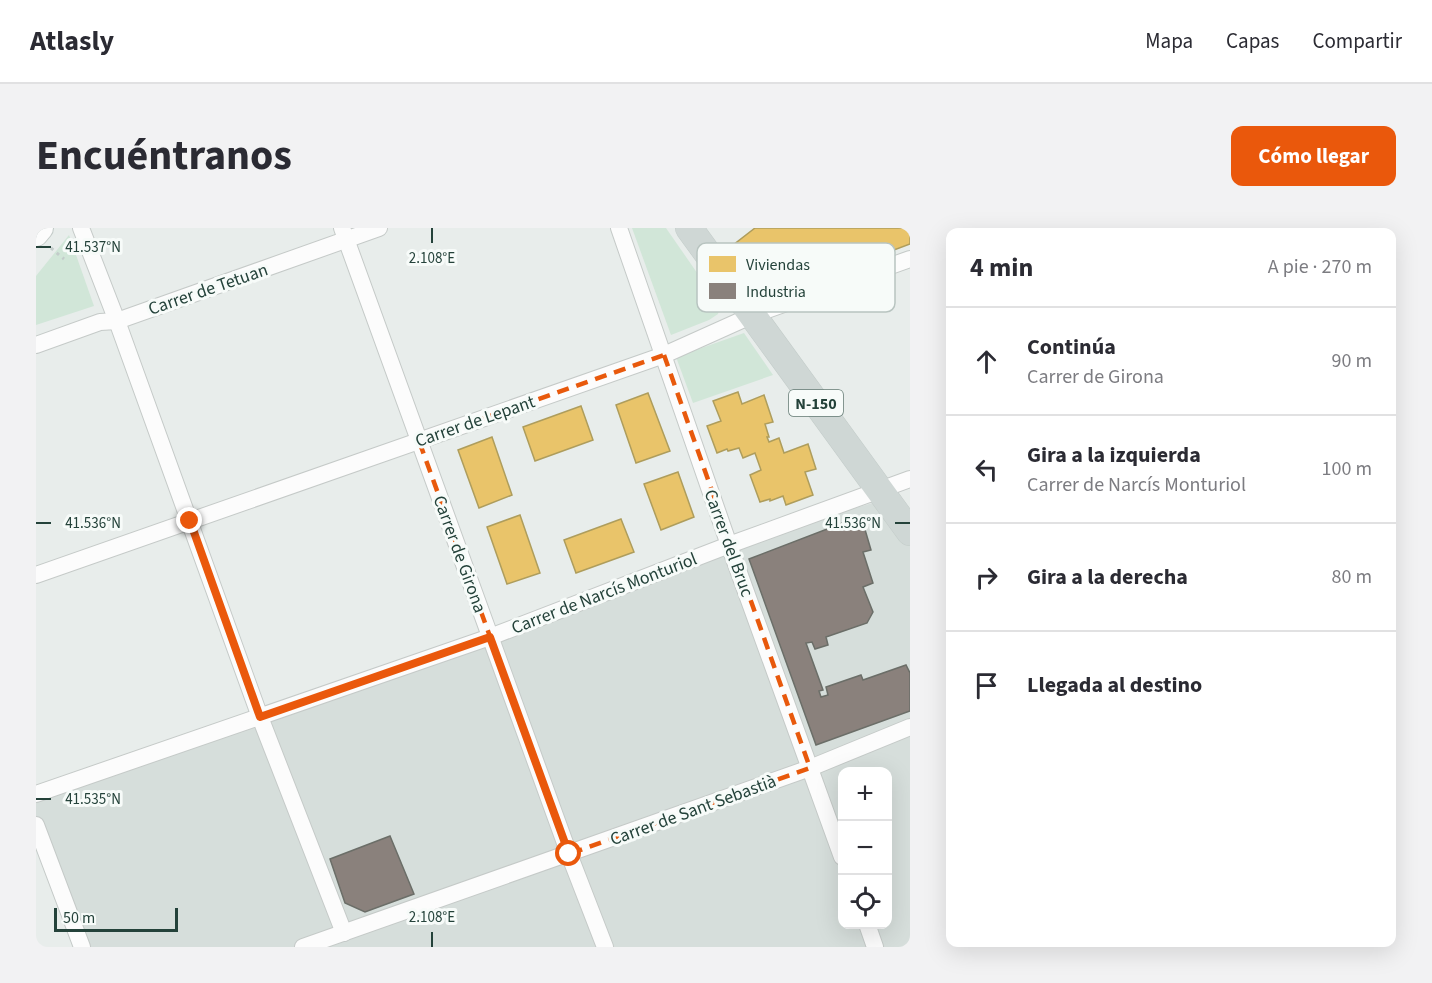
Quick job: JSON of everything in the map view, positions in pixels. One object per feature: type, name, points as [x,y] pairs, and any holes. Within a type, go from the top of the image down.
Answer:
[{"type":"main road","name":"N-150","points":[[689,228],[700,243]]},
{"type":"main road","name":"N-150","points":[[751,312],[910,532]]},
{"type":"street","points":[[81,228],[117,321],[260,717],[344,933]]},
{"type":"street","name":"Carrer de Tetuan","points":[[36,345],[100,322],[117,321],[344,234],[379,228]]},
{"type":"street","name":"Carrer del Bruc","points":[[619,228],[729,545],[838,844]]},
{"type":"street","name":"Carrer de Girona","points":[[344,234],[604,947]]},
{"type":"street","name":"Carrer de Lepant","points":[[895,264],[910,259]]},
{"type":"street","name":"Carrer de Lepant","points":[[36,575],[664,355],[761,312]]},
{"type":"street","name":"Carrer de Narcís Monturiol","points":[[36,794],[490,637],[729,545],[910,479]]},
{"type":"street","name":"Carrer de Sant Sebastià","points":[[303,947],[810,768],[910,727]]},
{"type":"street","points":[[36,825],[82,947]]},
{"type":"street","points":[[869,929],[875,947]]},
{"type":"path","points":[[43,237],[64,259]]},
{"type":"highlighted area","points":[[664,355],[810,768],[569,854],[419,441]]},
{"type":"shaded area","points":[[876,502],[910,544],[910,947],[82,947],[36,825],[36,794],[729,545]]},
{"type":"green space","points":[[632,228],[666,228],[697,273],[697,312],[718,312],[709,320],[671,335]]},
{"type":"green space","points":[[69,235],[94,306],[36,325],[36,276]]},
{"type":"green space","points":[[744,333],[773,375],[693,403],[676,357]]},
{"type":"building: Viviendas","points":[[755,228],[910,228],[910,244],[895,250],[895,243],[736,243]]},
{"type":"building: Viviendas","points":[[738,392],[742,404],[764,395],[773,422],[765,424],[769,442],[779,438],[784,453],[808,444],[816,469],[805,472],[813,495],[786,505],[783,496],[760,502],[750,475],[761,470],[755,453],[743,458],[739,448],[717,453],[707,426],[721,421],[713,401]]},
{"type":"building: Viviendas","points":[[648,393],[670,451],[636,463],[616,405]]},
{"type":"building: Viviendas","points":[[581,406],[593,440],[535,461],[523,427]]},
{"type":"building: Viviendas","points":[[492,437],[512,495],[479,508],[458,450]]},
{"type":"building: Viviendas","points":[[678,472],[694,517],[661,530],[644,484]]},
{"type":"building: Viviendas","points":[[520,515],[540,573],[507,584],[487,527]]},
{"type":"building: Viviendas","points":[[621,519],[634,552],[576,573],[564,540]]},
{"type":"building: Industria","points":[[861,516],[871,550],[863,552],[873,583],[863,587],[873,612],[867,623],[826,637],[828,645],[815,649],[812,642],[806,643],[823,690],[819,691],[821,697],[828,695],[826,687],[861,675],[863,680],[906,665],[910,673],[910,711],[816,745],[749,559]]},
{"type":"building: Industria","points":[[390,836],[414,894],[365,912],[345,903],[330,859]]},
{"type":"route","points":[[190,521],[260,717],[490,637],[569,854]]}]
